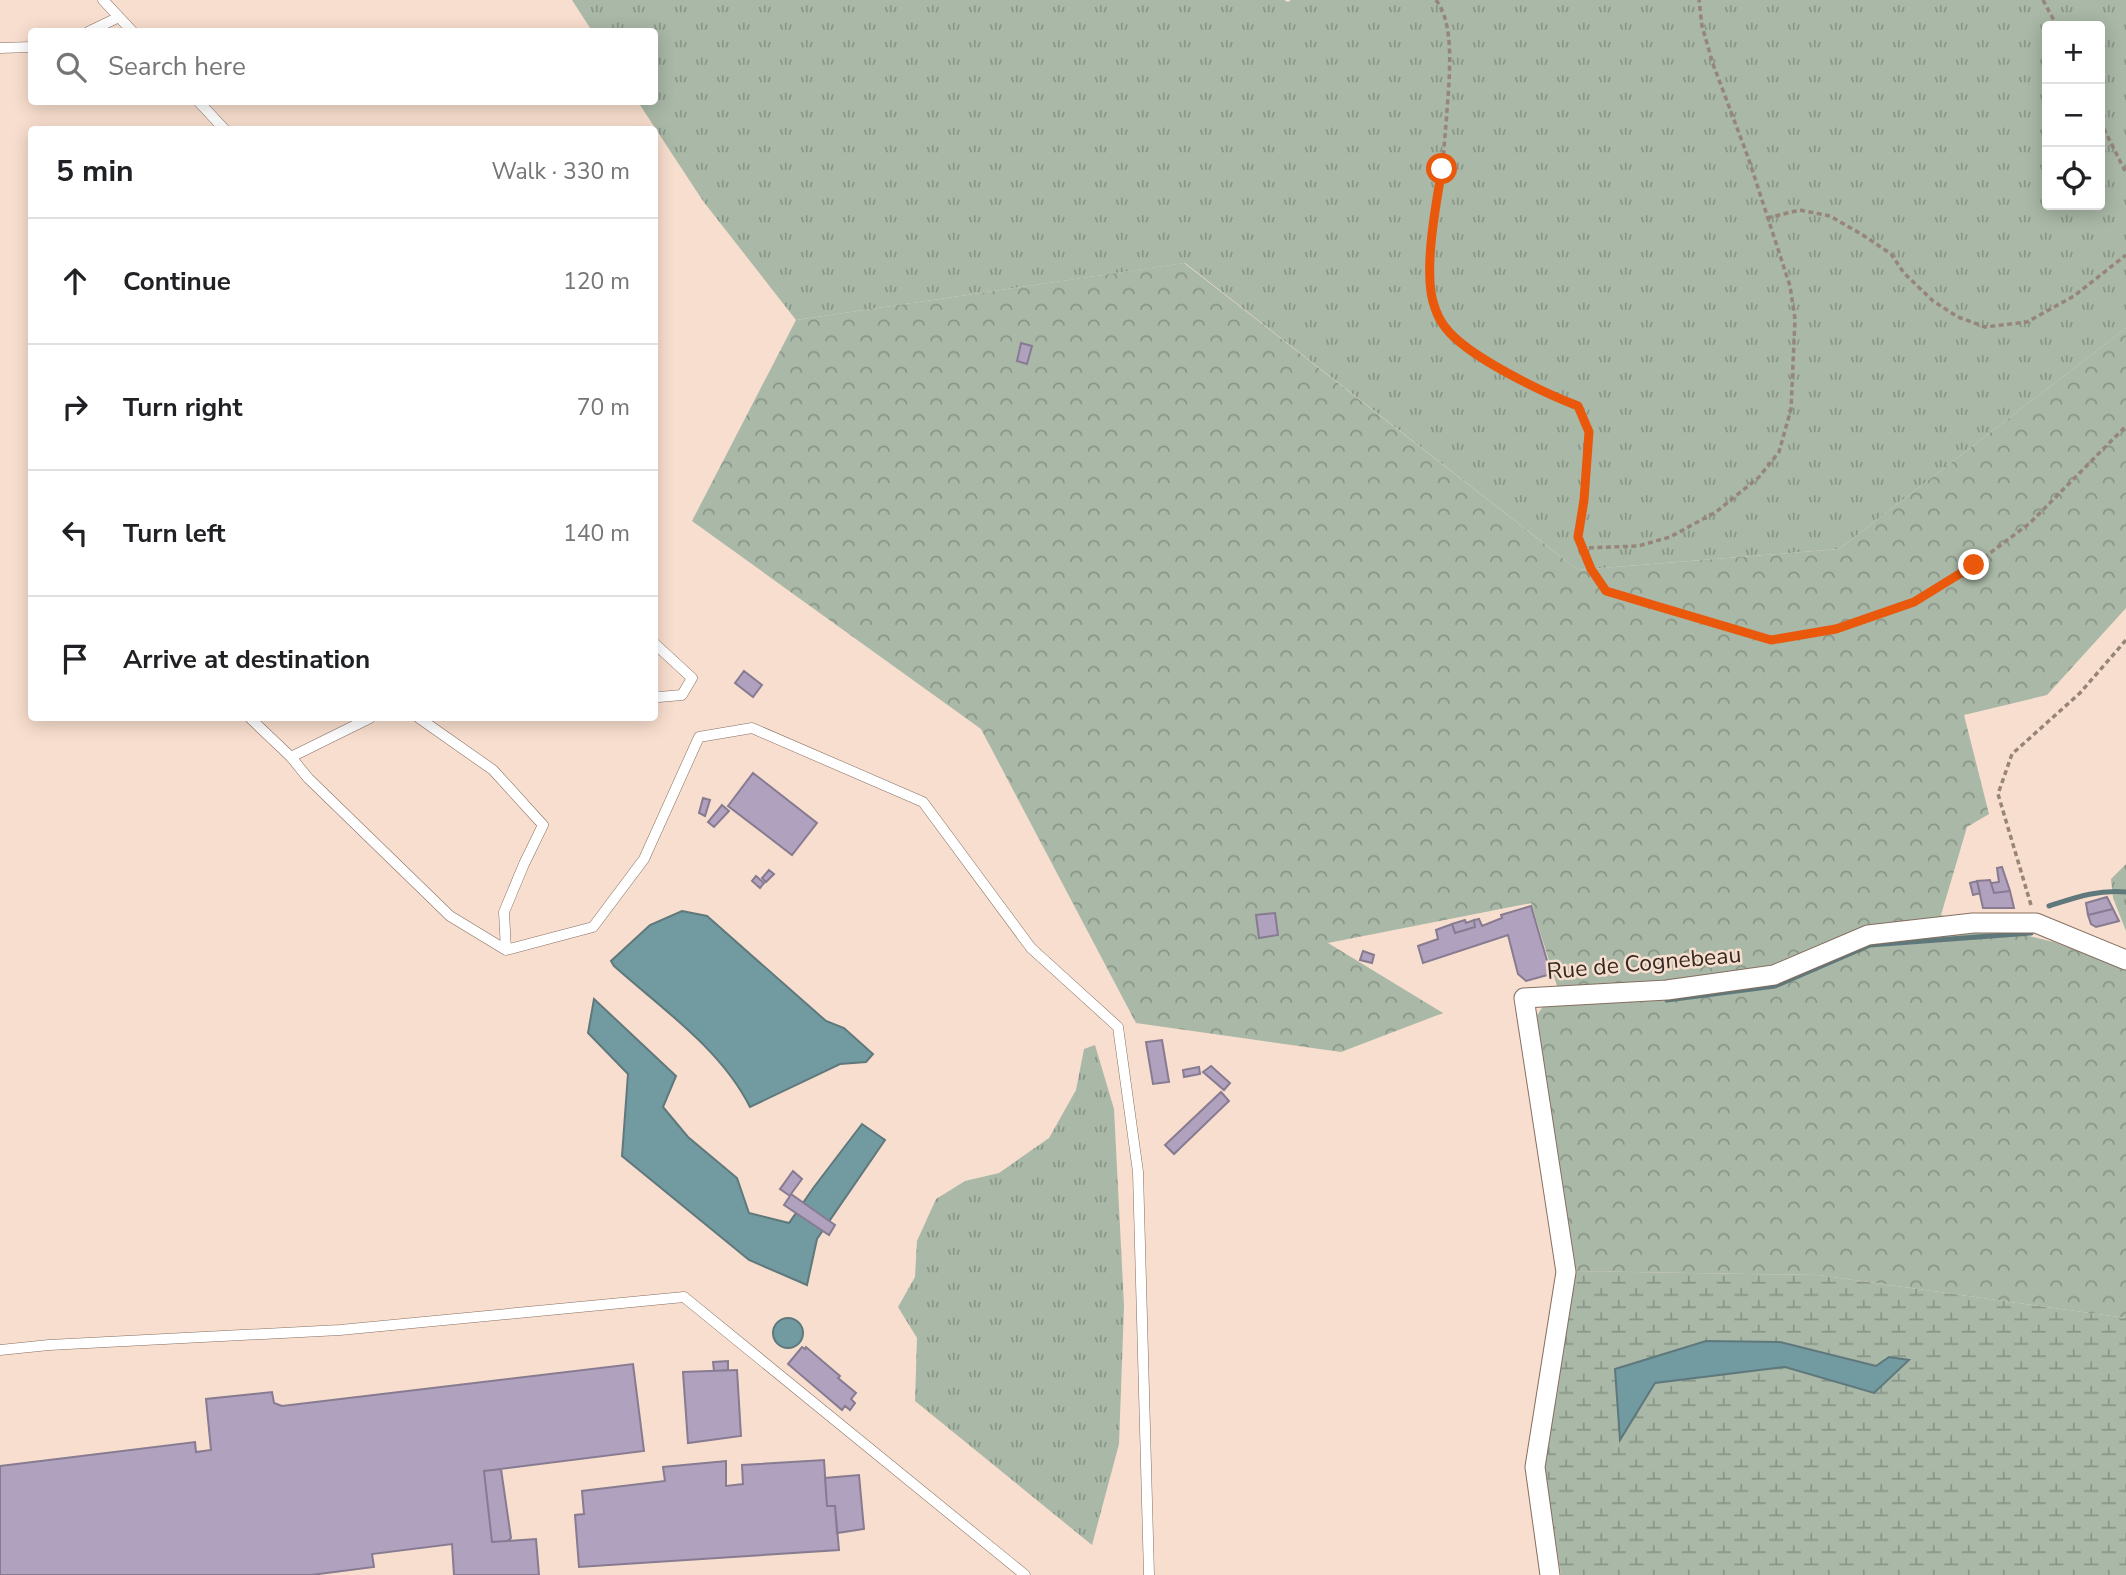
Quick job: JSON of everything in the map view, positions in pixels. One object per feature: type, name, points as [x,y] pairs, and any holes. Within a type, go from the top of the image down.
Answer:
[{"type":"street","name":"Rue de Cognebeau","points":[[1550,1575],[1535,1466],[1566,1272],[1524,998],[1667,990],[1774,975],[1868,935],[1973,923],[2036,923],[2126,960]]},
{"type":"lane","points":[[103,0],[129,28]]},
{"type":"lane","points":[[96,28],[119,17]]},
{"type":"lane","points":[[0,48],[28,47]]},
{"type":"lane","points":[[202,105],[221,126]]},
{"type":"lane","points":[[658,647],[692,678],[682,695],[658,697]]},
{"type":"lane","points":[[253,721],[450,916],[506,950],[593,927],[644,859],[699,737],[752,728],[923,802],[1031,948],[1118,1027],[1138,1172],[1149,1575]]},
{"type":"lane","points":[[291,757],[364,721]]},
{"type":"lane","points":[[423,721],[493,770],[543,825],[504,912],[506,950]]},
{"type":"lane","points":[[0,1350],[49,1345],[340,1330],[684,1297],[1025,1575]]},
{"type":"path","points":[[1436,0],[1441,7],[1451,47],[1442,169],[1433,226],[1430,276],[1434,306],[1445,328],[1471,350],[1521,380],[1578,406],[1589,432],[1584,500],[1578,537],[1591,569],[1606,591],[1771,640],[1836,629],[1914,602],[1974,565],[2030,523],[2126,426]]},
{"type":"path","points":[[1578,537],[1584,548],[1638,546],[1670,537],[1716,512],[1759,477],[1779,452],[1791,409],[1795,319],[1790,285],[1748,157],[1713,64],[1702,26],[1699,0]]},
{"type":"path","points":[[2043,0],[2054,21]]},
{"type":"path","points":[[2105,131],[2126,173]]},
{"type":"path","points":[[1767,218],[1800,210],[1830,216],[1891,254],[1904,272],[1933,301],[1958,317],[1984,327],[2027,322],[2074,296],[2126,255]]},
{"type":"path","points":[[2036,923],[1998,794],[2012,754],[2080,693],[2126,640]]},
{"type":"green space","points":[[572,0],[2126,0],[2126,328],[1839,549],[1578,570],[1185,263],[796,320],[703,201],[658,132],[658,126],[654,126],[640,105],[658,105],[658,28],[590,28]]},
{"type":"green space","points":[[1184,263],[1578,570],[1839,549],[2126,328],[2126,608],[2047,695],[1964,715],[1989,814],[1967,827],[1941,915],[2054,942],[2126,970],[2126,1318],[1818,1275],[1572,1271],[1535,1018],[1557,986],[1531,903],[1328,943],[1443,1013],[1341,1052],[1136,1023],[981,729],[692,521],[796,320]]},
{"type":"green space","points":[[2126,864],[2126,931],[2113,898],[2111,879]]},
{"type":"green space","points":[[1095,1045],[1114,1109],[1124,1306],[1119,1444],[1092,1545],[915,1401],[917,1338],[898,1307],[915,1277],[917,1241],[936,1199],[965,1181],[999,1173],[1049,1138],[1076,1090],[1084,1049]]},
{"type":"green space","points":[[1572,1271],[1818,1275],[2126,1318],[2126,1575],[1561,1575],[1543,1465]]},
{"type":"water","points":[[682,911],[707,916],[826,1021],[844,1028],[873,1054],[866,1062],[840,1064],[750,1107],[738,1086],[707,1048],[611,961],[650,925]]},
{"type":"water","points":[[594,999],[676,1076],[663,1107],[688,1137],[737,1178],[749,1213],[789,1223],[862,1124],[885,1140],[817,1239],[807,1285],[749,1260],[622,1156],[628,1074],[588,1033]]},
{"type":"water","points":[[788,1318],[799,1322],[803,1333],[799,1344],[788,1348],[777,1344],[773,1333],[777,1322]]},
{"type":"water","points":[[1706,1341],[1780,1342],[1876,1366],[1889,1357],[1909,1360],[1874,1393],[1785,1367],[1655,1383],[1620,1440],[1615,1369]]},
{"type":"building","points":[[1021,343],[1032,346],[1027,364],[1017,361]]},
{"type":"building","points":[[744,671],[762,685],[753,697],[735,683]]},
{"type":"building","points":[[753,773],[817,823],[792,855],[728,806]]},
{"type":"building","points":[[703,798],[710,800],[705,816],[699,813]]},
{"type":"building","points":[[722,805],[729,811],[714,827],[708,822]]},
{"type":"building","points":[[2002,867],[2010,891],[1994,893],[1991,883],[1999,882],[1997,868]]},
{"type":"building","points":[[769,870],[774,874],[766,882],[762,878]]},
{"type":"building","points":[[756,876],[764,883],[760,888],[752,881]]},
{"type":"building","points":[[1990,880],[1994,893],[2010,891],[2014,908],[1983,908],[1977,881]]},
{"type":"building","points":[[1977,881],[1980,893],[1973,895],[1970,883]]},
{"type":"building","points":[[2107,897],[2113,909],[2088,915],[2086,903]]},
{"type":"building","points":[[1531,906],[1551,974],[1526,981],[1518,974],[1508,935],[1423,963],[1418,946],[1438,939],[1436,930],[1452,924],[1455,933],[1475,927],[1474,920],[1479,919],[1482,926],[1502,918],[1501,915]]},
{"type":"building","points":[[2113,909],[2119,921],[2096,927],[2091,924],[2088,915]]},
{"type":"building","points":[[1275,913],[1278,935],[1259,938],[1256,915]]},
{"type":"building","points":[[1465,920],[1466,923],[1474,920],[1475,927],[1455,933],[1452,924]]},
{"type":"building","points":[[1363,951],[1374,955],[1372,963],[1360,960]]},
{"type":"building","points":[[1162,1040],[1169,1082],[1153,1084],[1146,1042]]},
{"type":"building","points":[[1211,1066],[1230,1083],[1224,1090],[1203,1072]]},
{"type":"building","points":[[1199,1067],[1200,1074],[1184,1077],[1183,1070]]},
{"type":"building","points":[[1221,1092],[1229,1101],[1174,1154],[1165,1145]]},
{"type":"building","points":[[793,1171],[802,1179],[791,1194],[835,1225],[829,1235],[784,1205],[790,1196],[780,1189]]},
{"type":"building","points":[[802,1347],[806,1347],[856,1393],[851,1399],[855,1403],[850,1410],[845,1406],[842,1410],[788,1364]]},
{"type":"building","points":[[728,1361],[728,1370],[714,1371],[713,1362]]},
{"type":"building","points":[[633,1364],[644,1451],[484,1471],[492,1542],[536,1539],[539,1575],[454,1575],[452,1544],[372,1554],[374,1567],[311,1575],[0,1575],[0,1466],[195,1442],[196,1452],[211,1450],[206,1399],[272,1392],[274,1403],[282,1406]]},
{"type":"building","points":[[737,1370],[741,1436],[688,1443],[683,1372]]},
{"type":"building","points":[[824,1460],[827,1506],[835,1506],[839,1550],[579,1567],[575,1515],[584,1514],[582,1491],[665,1481],[663,1467],[726,1461],[726,1486],[743,1484],[742,1465]]},
{"type":"building","points":[[501,1469],[511,1538],[508,1541],[492,1542],[484,1471]]},
{"type":"building","points":[[859,1475],[864,1529],[837,1533],[835,1506],[827,1506],[825,1478]]},
{"type":"waterway","points":[[2049,906],[2096,893],[2126,892]]},
{"type":"waterway","points":[[1667,1000],[1775,986],[1870,945],[2031,933]]},
{"type":"route","points":[[1442,169],[1433,226],[1430,276],[1434,306],[1445,328],[1471,350],[1521,380],[1578,406],[1589,432],[1584,500],[1578,537],[1591,569],[1606,591],[1771,640],[1836,629],[1914,602],[1974,565]]}]
